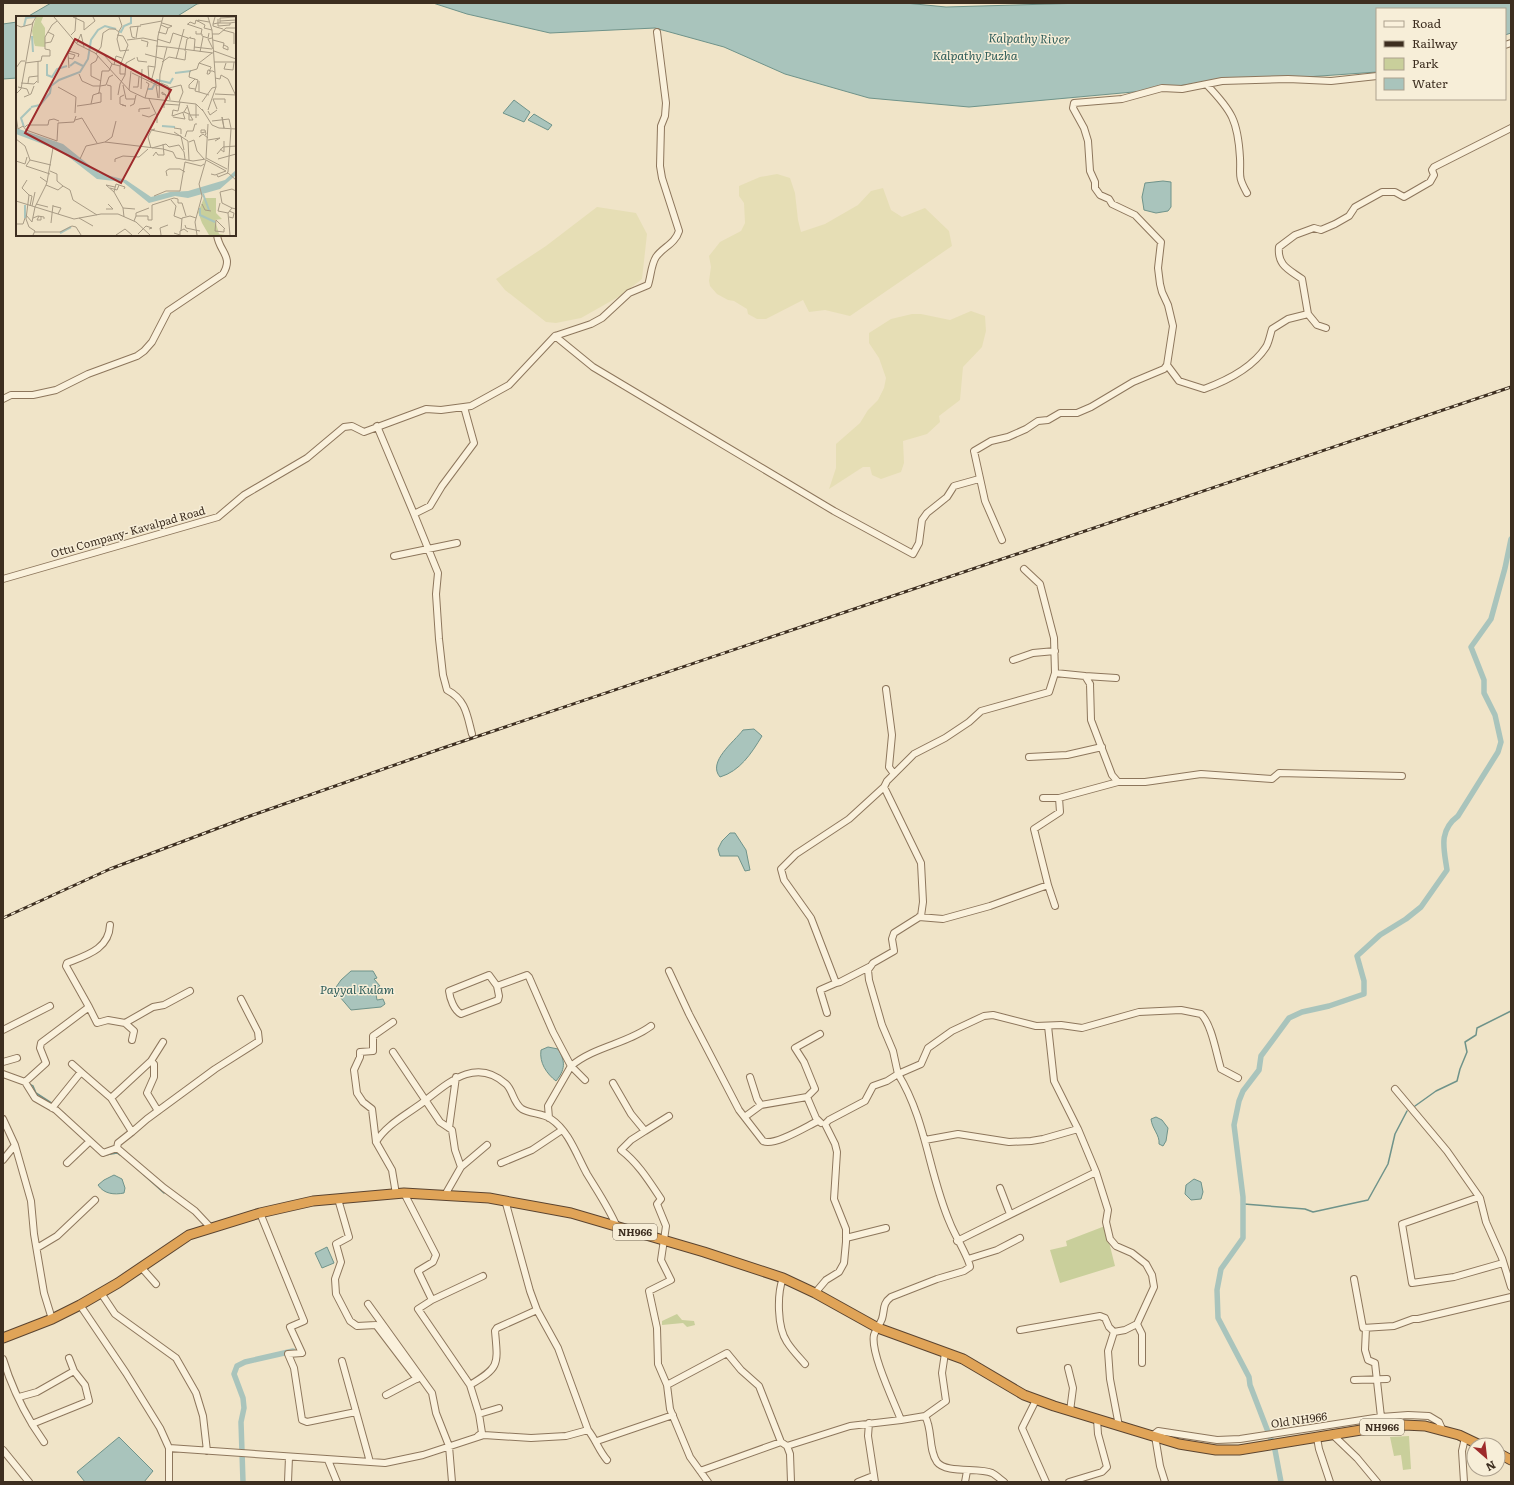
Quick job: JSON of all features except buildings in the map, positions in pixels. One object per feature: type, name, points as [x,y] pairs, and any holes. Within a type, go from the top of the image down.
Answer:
[{"type":"highway","name":"NH966","points":[[3,1338],[52,1320],[80,1305],[101,1293],[189,1235],[260,1212],[338,1199],[400,1194],[445,1195],[505,1200],[571,1213],[783,1278],[815,1293],[878,1328],[963,1359],[1024,1395],[1070,1411],[1186,1446],[1216,1450],[1260,1448],[1404,1425],[1425,1426],[1464,1438]]},
{"type":"street","points":[[555,336],[591,324],[602,318],[629,293],[648,285],[656,258],[677,238],[679,231],[662,178],[660,166],[661,126],[665,116],[666,103],[657,32]]},
{"type":"street","points":[[1002,540],[984,501],[974,451],[991,440],[1008,437],[1026,429],[1038,421],[1048,420],[1060,413],[1078,412],[1091,407],[1133,382],[1164,369],[1167,365],[1173,326],[1168,305],[1160,284],[1158,268],[1161,242],[1135,215],[1100,195],[1095,188],[1095,182],[1090,171],[1088,140],[1084,128],[1073,108],[1073,104],[1076,102],[1122,99],[1162,88],[1182,89],[1222,81],[1288,79],[1330,81],[1376,76]]},
{"type":"street","points":[[1207,85],[1226,105],[1234,120],[1240,158],[1239,180],[1246,193]]},
{"type":"street","points":[[1326,328],[1317,325],[1308,314],[1302,279],[1286,270],[1278,253],[1279,247],[1296,235],[1314,228],[1321,230],[1335,224],[1349,216],[1355,207],[1382,192],[1395,192],[1404,197],[1430,182],[1434,175],[1432,170],[1434,167],[1511,128]]},
{"type":"street","points":[[3,399],[11,396],[34,395],[56,390],[88,374],[136,356],[144,351],[152,342],[168,311],[223,274],[228,267],[228,261],[217,236]]},
{"type":"street","points":[[1167,365],[1179,381],[1204,390],[1220,383],[1256,360],[1267,345],[1274,324],[1308,314]]},
{"type":"street","points":[[555,336],[593,367],[834,510],[913,554],[919,543],[922,520],[927,513],[939,504],[954,486],[979,479]]},
{"type":"street","name":"Ottu Company- Kavalpad Road","points":[[3,579],[218,517],[244,495],[307,458],[344,428],[352,426],[364,432],[426,409],[441,410],[471,406],[508,385],[555,336]]},
{"type":"street","points":[[414,514],[430,506],[442,486],[474,443],[464,407]]},
{"type":"street","points":[[377,426],[438,573],[436,594],[443,675],[448,690],[458,695],[464,707],[472,734]]},
{"type":"street","points":[[394,556],[457,543]]},
{"type":"street","points":[[836,982],[811,918],[784,880],[782,869],[796,854],[849,819],[884,787],[887,781],[914,754],[945,738],[969,722],[981,711],[1049,692],[1055,673],[1054,638],[1040,584],[1024,569]]},
{"type":"street","points":[[1013,660],[1033,653],[1055,651]]},
{"type":"street","points":[[1055,673],[1116,678]]},
{"type":"street","points":[[1085,676],[1090,684],[1091,720],[1112,775],[1118,782]]},
{"type":"street","points":[[886,689],[892,735],[889,766],[894,774]]},
{"type":"street","points":[[1029,757],[1067,755],[1102,747]]},
{"type":"street","points":[[1043,798],[1059,798],[1118,782],[1145,782],[1201,774],[1272,779],[1279,773],[1402,776]]},
{"type":"street","points":[[884,787],[920,858],[923,910],[919,918]]},
{"type":"street","points":[[1055,906],[1048,886],[1034,829],[1060,812],[1059,798]]},
{"type":"street","points":[[827,1013],[820,990],[836,982],[840,982],[869,967],[894,951],[892,939],[894,933],[919,918],[943,918],[990,906],[1048,886]]},
{"type":"street","points":[[110,925],[110,936],[106,941],[92,952],[67,963],[66,966],[97,1022],[108,1020],[125,1023],[134,1031],[132,1040]]},
{"type":"street","points":[[869,967],[867,974],[882,1025],[893,1051],[898,1074],[909,1095],[925,1140],[945,1213],[957,1241],[970,1265],[969,1269],[936,1279],[886,1301],[883,1307],[883,1318],[874,1337],[876,1357],[901,1420]]},
{"type":"street","points":[[669,971],[689,1014],[740,1110],[766,1142],[795,1134],[818,1122],[826,1124]]},
{"type":"street","points":[[489,975],[497,986],[499,996],[498,1000],[461,1014],[457,1012],[449,995],[449,991],[489,975]]},
{"type":"street","points":[[497,986],[527,975],[530,977],[553,1032],[571,1066],[585,1080]]},
{"type":"street","points":[[125,1023],[153,1007],[164,1005],[190,991]]},
{"type":"street","points":[[117,1148],[118,1143],[158,1111],[215,1070],[259,1041],[258,1032],[241,999]]},
{"type":"street","points":[[3,1030],[50,1006]]},
{"type":"street","points":[[25,1082],[46,1063],[40,1048],[41,1043],[89,1007]]},
{"type":"street","points":[[826,1124],[829,1120],[865,1101],[873,1086],[887,1081],[898,1074],[921,1064],[928,1048],[952,1031],[984,1016],[993,1015],[1031,1025],[1066,1025],[1082,1028],[1139,1012],[1154,1010],[1181,1010],[1201,1014],[1206,1020],[1221,1068],[1238,1078]]},
{"type":"street","points":[[392,1022],[373,1036],[373,1051],[360,1052],[360,1057],[354,1070],[357,1093],[363,1102],[372,1109],[376,1142],[392,1170],[400,1194],[436,1255],[434,1262],[418,1271],[432,1300]]},
{"type":"street","points":[[549,1118],[548,1106],[571,1066],[603,1047],[641,1033],[651,1026]]},
{"type":"street","points":[[1048,1026],[1054,1081],[1078,1129],[1096,1172],[1108,1210],[1106,1222],[1110,1239],[1116,1246],[1132,1253],[1146,1264],[1152,1275],[1154,1288],[1137,1324],[1125,1330],[1114,1332]]},
{"type":"street","points":[[746,1116],[761,1105],[807,1097],[815,1088],[804,1062],[794,1048],[820,1034]]},
{"type":"street","points":[[111,1098],[151,1061],[162,1042]]},
{"type":"street","points":[[393,1052],[440,1122],[452,1130],[455,1150],[461,1167]]},
{"type":"street","points":[[3,1062],[17,1058]]},
{"type":"street","points":[[151,1061],[154,1064],[154,1077],[147,1092],[158,1111]]},
{"type":"street","points":[[72,1064],[111,1098],[132,1132]]},
{"type":"street","points":[[52,1108],[81,1072]]},
{"type":"street","points":[[376,1142],[389,1127],[456,1077],[477,1072],[495,1075],[508,1085],[514,1100],[522,1109],[549,1118],[562,1130],[611,1211],[617,1227]]},
{"type":"street","points":[[3,1074],[25,1082],[35,1098],[52,1108],[103,1153],[117,1148]]},
{"type":"street","points":[[449,1128],[456,1077]]},
{"type":"street","points":[[750,1077],[757,1099],[761,1105]]},
{"type":"street","points":[[614,1082],[631,1114],[645,1131]]},
{"type":"street","points":[[1395,1089],[1447,1151],[1479,1197],[1486,1222],[1511,1287]]},
{"type":"street","points":[[807,1097],[818,1122]]},
{"type":"street","points":[[669,1116],[631,1140],[621,1150],[631,1158],[646,1175],[661,1199],[656,1204],[666,1226],[662,1260],[671,1280],[649,1291],[657,1328],[658,1364],[667,1385],[672,1414],[690,1457],[708,1482]]},
{"type":"street","points":[[3,1119],[15,1145],[32,1201],[44,1293],[52,1320]]},
{"type":"street","points":[[815,1293],[826,1280],[838,1272],[844,1263],[846,1238],[844,1220],[834,1199],[837,1152],[826,1124]]},
{"type":"street","points":[[925,1140],[958,1134],[1009,1142],[1031,1141],[1078,1129]]},
{"type":"street","points":[[501,1163],[532,1150],[562,1130]]},
{"type":"street","points":[[67,1163],[89,1142]]},
{"type":"street","points":[[3,1160],[15,1145]]},
{"type":"street","points":[[445,1195],[461,1167],[487,1145]]},
{"type":"street","points":[[117,1148],[164,1188],[195,1211],[211,1228]]},
{"type":"street","points":[[957,1241],[1096,1172]]},
{"type":"street","points":[[1000,1188],[1010,1214]]},
{"type":"street","points":[[1479,1197],[1402,1224],[1412,1283],[1454,1277],[1503,1263]]},
{"type":"street","points":[[338,1199],[349,1237],[336,1244],[341,1262],[335,1279],[336,1294],[350,1320],[358,1326],[376,1325],[432,1393],[436,1413],[449,1446],[452,1482]]},
{"type":"street","points":[[37,1248],[57,1236],[95,1200]]},
{"type":"street","points":[[505,1200],[530,1291],[537,1310],[558,1348],[588,1430],[597,1442],[600,1452],[607,1460]]},
{"type":"street","points":[[260,1212],[304,1321],[290,1327],[302,1353],[288,1354],[294,1368],[302,1420],[307,1422],[356,1412]]},
{"type":"street","points":[[846,1238],[886,1228]]},
{"type":"street","points":[[968,1259],[997,1250],[1020,1238]]},
{"type":"street","points":[[141,1267],[156,1284]]},
{"type":"street","points":[[478,1436],[482,1433],[470,1385],[418,1310],[432,1300],[482,1276]]},
{"type":"street","points":[[783,1278],[779,1288],[778,1304],[784,1337],[805,1364]]},
{"type":"street","points":[[1354,1279],[1363,1328],[1394,1326],[1413,1319],[1511,1297]]},
{"type":"street","points":[[101,1293],[115,1314],[176,1358],[196,1394],[203,1416],[207,1451]]},
{"type":"street","points":[[368,1304],[419,1377]]},
{"type":"street","points":[[80,1305],[126,1373],[160,1428],[169,1448],[169,1482]]},
{"type":"street","points":[[470,1385],[485,1376],[496,1365],[498,1357],[495,1331],[497,1328],[537,1310]]},
{"type":"street","points":[[1020,1330],[1100,1316],[1105,1318],[1109,1327],[1114,1332]]},
{"type":"street","points":[[1137,1324],[1142,1334],[1142,1363]]},
{"type":"street","points":[[1366,1328],[1365,1350],[1368,1360],[1375,1363],[1380,1416]]},
{"type":"street","points":[[1114,1332],[1108,1351],[1110,1379],[1119,1426]]},
{"type":"street","points":[[667,1385],[727,1353],[741,1370],[758,1386],[781,1442],[787,1446],[790,1454],[791,1482]]},
{"type":"street","points":[[787,1446],[850,1426],[925,1416],[946,1401],[942,1373],[945,1353]]},
{"type":"street","points":[[32,1424],[89,1401],[86,1385],[74,1371],[69,1358]]},
{"type":"street","points":[[3,1359],[7,1372],[32,1424],[44,1442]]},
{"type":"street","points":[[342,1361],[370,1462]]},
{"type":"street","points":[[1068,1368],[1073,1388],[1070,1411]]},
{"type":"street","points":[[19,1397],[37,1392],[74,1371]]},
{"type":"street","points":[[386,1395],[419,1377]]},
{"type":"street","points":[[1354,1380],[1387,1379]]},
{"type":"street","points":[[1036,1400],[1022,1428],[1045,1480],[1037,1482]]},
{"type":"street","points":[[478,1414],[499,1408]]},
{"type":"street","points":[[597,1442],[672,1414]]},
{"type":"street","name":"Old NH966","points":[[1154,1436],[1158,1431],[1217,1440],[1259,1436],[1380,1416],[1408,1415],[1429,1416],[1439,1422],[1443,1431]]},
{"type":"street","points":[[925,1416],[933,1450],[938,1462],[942,1465],[993,1473],[1004,1482]]},
{"type":"street","points":[[1069,1482],[1102,1472],[1107,1467],[1098,1434],[1097,1419]]},
{"type":"street","points":[[858,1482],[874,1479],[868,1436],[868,1424]]},
{"type":"street","points":[[169,1448],[250,1455],[385,1463],[423,1454],[478,1436],[531,1438],[566,1436],[588,1430]]},
{"type":"street","points":[[1334,1435],[1357,1458],[1377,1482]]},
{"type":"street","points":[[1154,1436],[1165,1482]]},
{"type":"street","points":[[1317,1438],[1322,1460],[1330,1482]]},
{"type":"street","points":[[1464,1438],[1462,1452],[1464,1482]]},
{"type":"street","points":[[700,1471],[781,1442]]},
{"type":"street","points":[[3,1450],[29,1482]]},
{"type":"street","points":[[288,1482],[289,1457]]},
{"type":"street","points":[[328,1460],[337,1482]]},
{"type":"street","points":[[965,1482],[967,1470]]},
{"type":"shaded area","points":[[777,174],[790,178],[795,193],[801,232],[825,224],[858,205],[871,191],[883,188],[891,210],[902,217],[925,208],[949,231],[952,246],[850,316],[825,310],[809,312],[803,300],[766,319],[757,319],[748,314],[747,309],[734,301],[728,300],[717,294],[710,286],[709,281],[711,267],[709,256],[720,242],[741,231],[745,223],[744,203],[739,196],[739,186],[760,177]]},
{"type":"shaded area","points":[[597,207],[636,213],[647,234],[642,279],[620,296],[581,318],[556,323],[546,322],[505,290],[496,279],[546,246]]},
{"type":"shaded area","points":[[971,311],[985,316],[986,331],[982,347],[963,367],[960,400],[939,416],[940,422],[927,434],[903,441],[904,463],[901,472],[881,479],[872,475],[870,467],[863,467],[829,489],[836,468],[836,444],[860,423],[868,410],[878,400],[884,388],[886,378],[879,358],[869,343],[869,333],[891,319],[912,314],[921,314],[950,320]]},
{"type":"green space","points":[[1105,1226],[1115,1266],[1060,1283],[1050,1250],[1067,1246],[1066,1241]]},
{"type":"green space","points":[[677,1314],[682,1320],[694,1321],[695,1325],[687,1327],[683,1323],[662,1325],[662,1321]]},
{"type":"green space","points":[[1409,1436],[1411,1469],[1403,1470],[1401,1455],[1394,1456],[1390,1437]]},
{"type":"water","points":[[51,3],[203,3],[197,4],[178,16],[29,16]]},
{"type":"water","name":"Kalpathy Puzha","points":[[433,3],[905,3],[946,7],[1085,3],[1511,3],[1511,33],[1506,35],[1506,8],[1376,8],[1376,72],[1292,78],[1211,81],[1144,91],[969,107],[869,98],[785,74],[724,47],[655,28],[550,33],[467,14]]},
{"type":"water","points":[[16,22],[16,78],[3,79],[3,24]]},
{"type":"water","points":[[514,100],[530,112],[524,122],[503,113]]},
{"type":"water","points":[[534,114],[552,125],[548,130],[528,120]]},
{"type":"water","points":[[1163,181],[1171,182],[1171,207],[1168,211],[1156,213],[1144,210],[1142,197],[1145,183]]},
{"type":"water","points":[[754,729],[762,736],[754,749],[733,771],[720,777],[717,771],[717,765],[723,752],[743,730]]},
{"type":"water","points":[[730,833],[735,833],[746,850],[750,870],[745,871],[738,856],[720,856],[718,849],[722,841]]},
{"type":"water","name":"Payyal Kulam","points":[[351,971],[373,971],[377,978],[374,979],[380,986],[375,989],[377,1000],[383,999],[385,1004],[381,1007],[351,1010],[334,990],[341,980]]},
{"type":"water","points":[[548,1047],[558,1049],[563,1062],[563,1069],[556,1081],[547,1072],[542,1064],[541,1050]]},
{"type":"water","points":[[1156,1117],[1162,1120],[1168,1128],[1166,1141],[1163,1146],[1159,1144],[1151,1119]]},
{"type":"water","points":[[114,1175],[122,1179],[125,1188],[124,1193],[117,1194],[106,1192],[98,1185]]},
{"type":"water","points":[[1194,1179],[1201,1182],[1203,1192],[1201,1199],[1191,1200],[1185,1194],[1186,1185]]},
{"type":"water","points":[[327,1247],[334,1263],[322,1268],[315,1253]]},
{"type":"water","points":[[119,1437],[153,1471],[144,1482],[85,1482],[77,1472]]},
{"type":"waterway","points":[[1281,1482],[1275,1450],[1250,1385],[1249,1377],[1218,1318],[1217,1290],[1221,1269],[1243,1238],[1243,1197],[1234,1125],[1239,1101],[1243,1091],[1259,1070],[1261,1056],[1289,1018],[1302,1012],[1329,1006],[1364,994],[1364,981],[1357,956],[1380,935],[1406,919],[1421,907],[1447,870],[1444,848],[1447,828],[1458,816],[1498,752],[1501,742],[1495,715],[1484,693],[1484,680],[1471,647],[1491,619],[1505,568],[1511,539]]},
{"type":"waterway","points":[[1415,1106],[1436,1091],[1457,1081],[1467,1052],[1465,1042],[1476,1035],[1477,1028],[1511,1011]]},
{"type":"waterway","points":[[29,1084],[33,1086],[36,1093],[53,1104]]},
{"type":"waterway","points":[[55,1106],[65,1114]]},
{"type":"waterway","points":[[1244,1204],[1305,1209],[1313,1212],[1368,1200],[1388,1164],[1395,1134],[1407,1111]]},
{"type":"waterway","points":[[105,1155],[117,1153],[120,1155]]},
{"type":"waterway","points":[[134,1166],[164,1193]]},
{"type":"waterway","points":[[243,1482],[241,1422],[244,1408],[243,1398],[234,1374],[237,1366],[245,1362],[293,1351]]},
{"type":"railway","points":[[3,918],[110,869],[250,816],[443,748],[1511,387]]},
{"type":"water label","name":"Kalpathy River","points":[[1029,39]]}]
